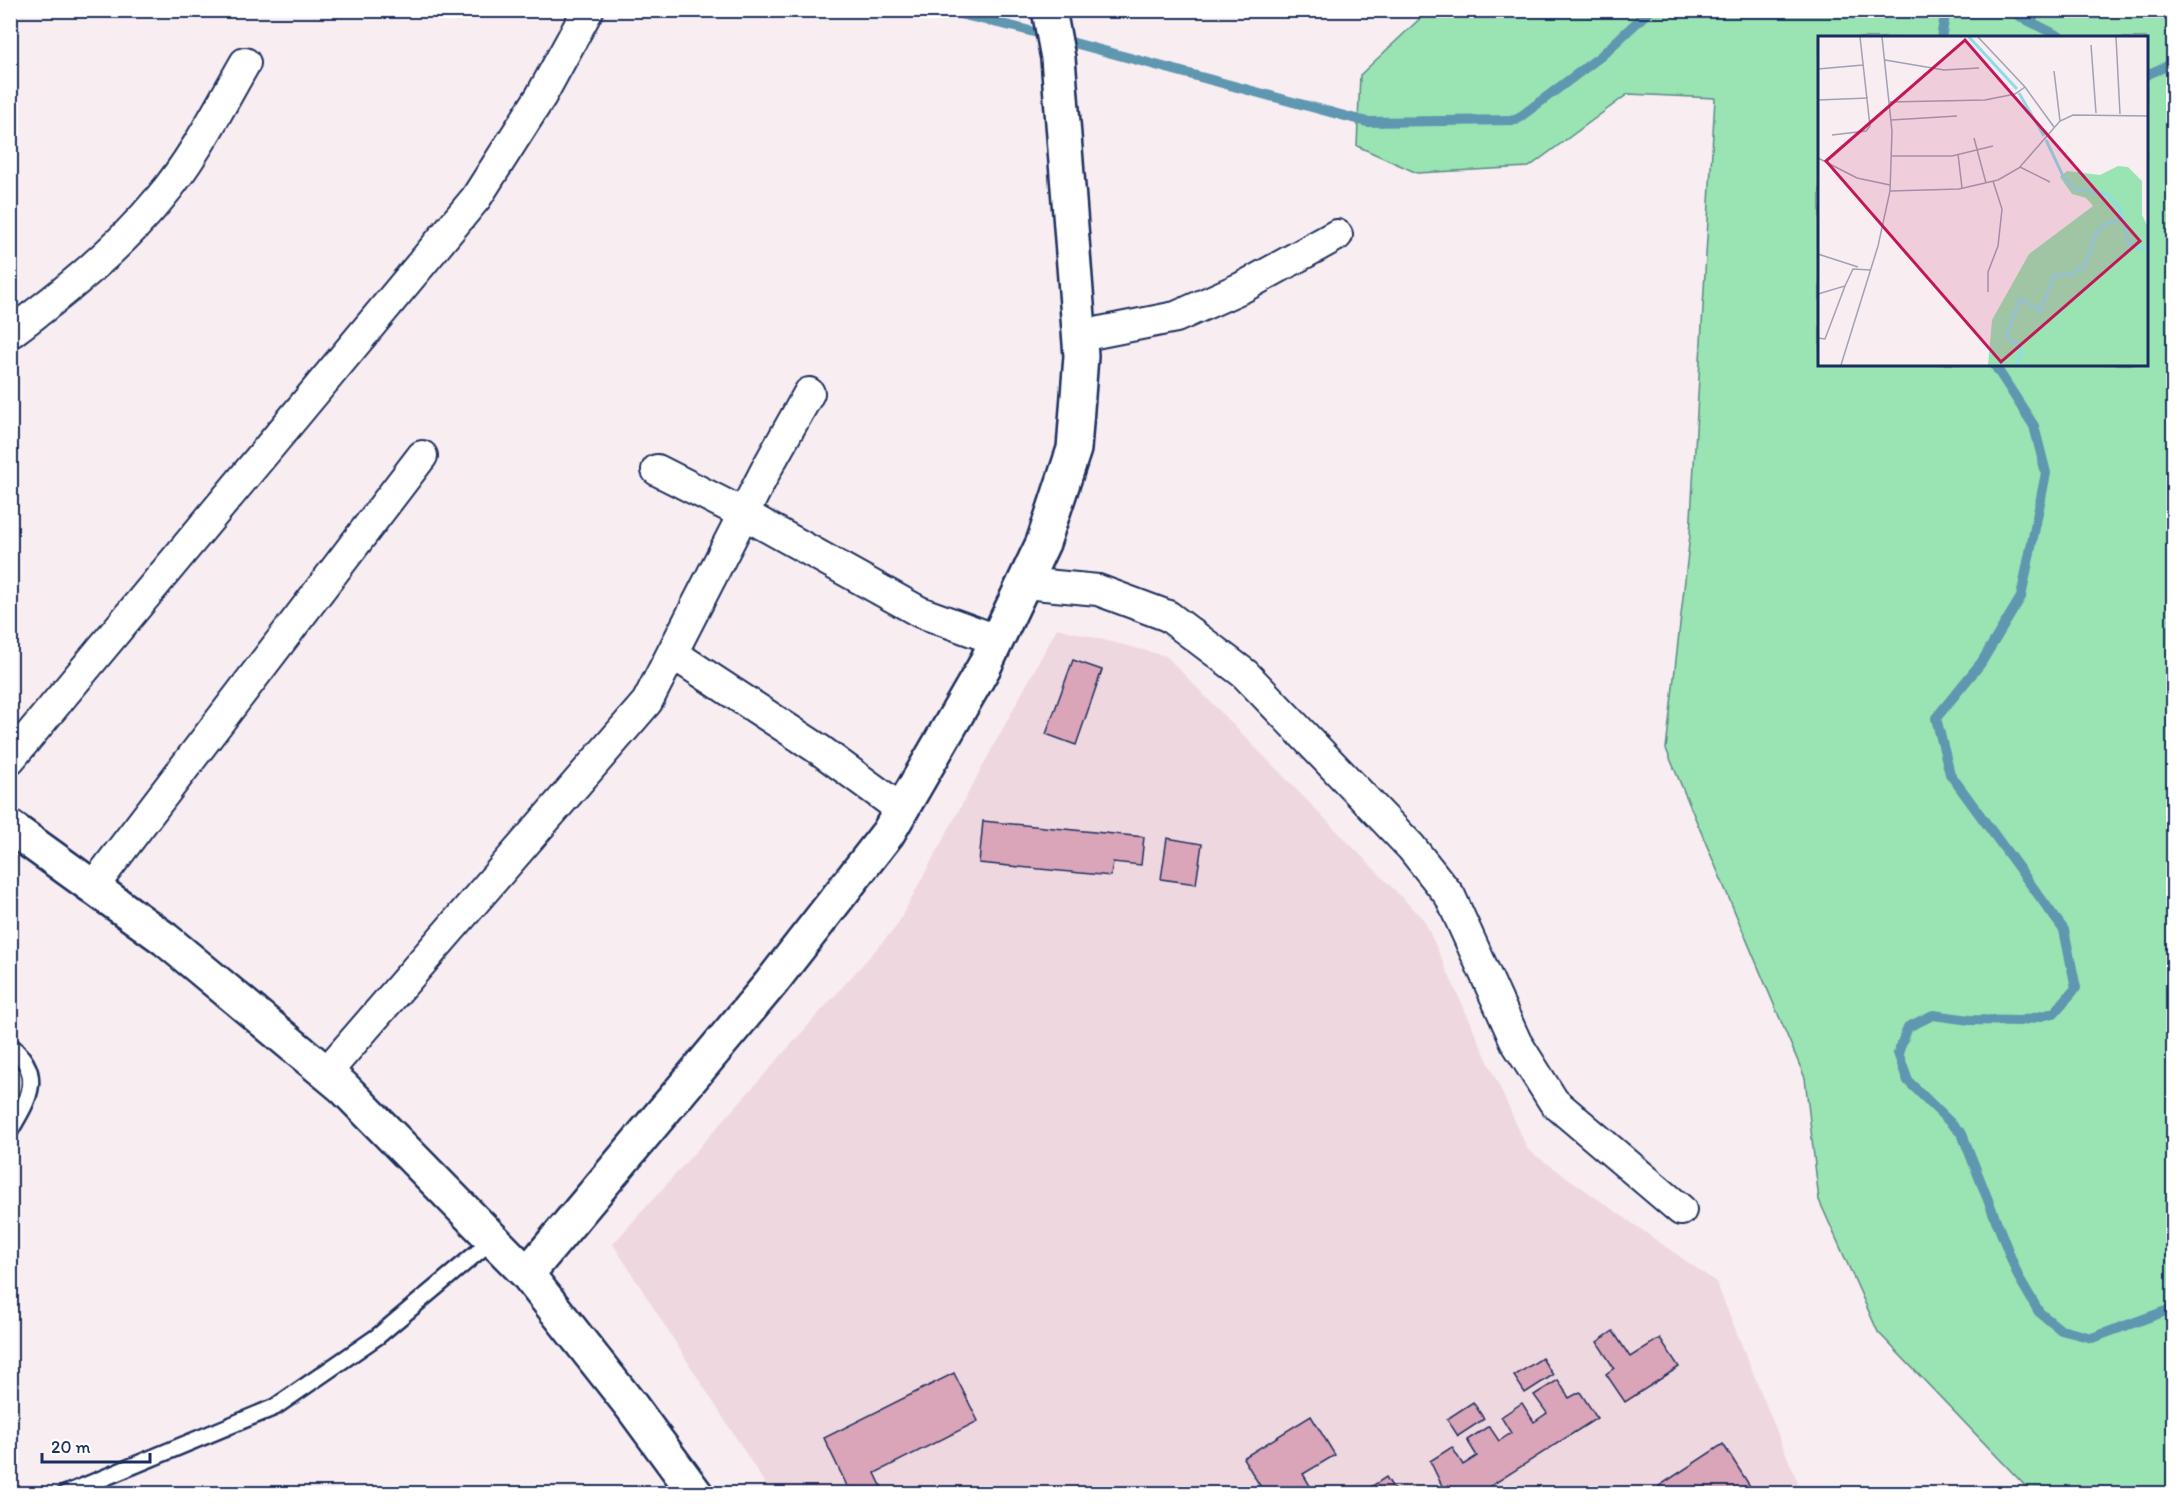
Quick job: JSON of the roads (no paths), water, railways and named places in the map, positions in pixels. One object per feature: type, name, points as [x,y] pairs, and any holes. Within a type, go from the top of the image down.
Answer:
[{"type":"street","points":[[10,759],[476,198],[542,96],[588,10]]},
{"type":"street","points":[[527,1274],[771,983],[888,833],[997,640],[1043,543],[1074,449],[1081,356],[1058,58],[1049,10]]},
{"type":"street","points":[[10,333],[69,290],[160,198],[210,126],[245,63]]},
{"type":"street","points":[[1080,336],[1176,317],[1243,287],[1337,235]]},
{"type":"street","points":[[327,1073],[646,702],[809,393]]},
{"type":"street","points":[[93,887],[422,456]]},
{"type":"street","points":[[657,470],[744,513],[920,612],[997,640]]},
{"type":"street","points":[[1024,583],[1098,590],[1168,616],[1245,674],[1410,847],[1450,896],[1516,1042],[1554,1102],[1681,1210]]},
{"type":"street","points":[[672,653],[820,750],[902,810]]},
{"type":"street","points":[[10,827],[165,939],[327,1073],[491,1241],[527,1274],[626,1399],[696,1494]]},
{"type":"lane","points":[[10,1045],[20,1053],[31,1071],[31,1096],[10,1131]]},
{"type":"lane","points":[[65,1494],[275,1407],[378,1336],[491,1241]]},
{"type":"waterway","points":[[942,10],[1015,27],[1367,122],[1516,120],[1601,56],[1650,10]]},
{"type":"waterway","points":[[1941,36],[1946,10]]},
{"type":"waterway","points":[[2008,10],[2058,36]]},
{"type":"waterway","points":[[2148,74],[2174,63]]},
{"type":"waterway","points":[[1995,366],[2034,426],[2046,473],[2021,597],[1981,663],[1936,718],[1950,774],[2064,930],[2076,988],[2054,1013],[2020,1021],[1970,1020],[1933,1015],[1908,1027],[1898,1053],[1908,1081],[1962,1134],[2018,1276],[2039,1312],[2061,1330],[2092,1338],[2174,1308]]}]
